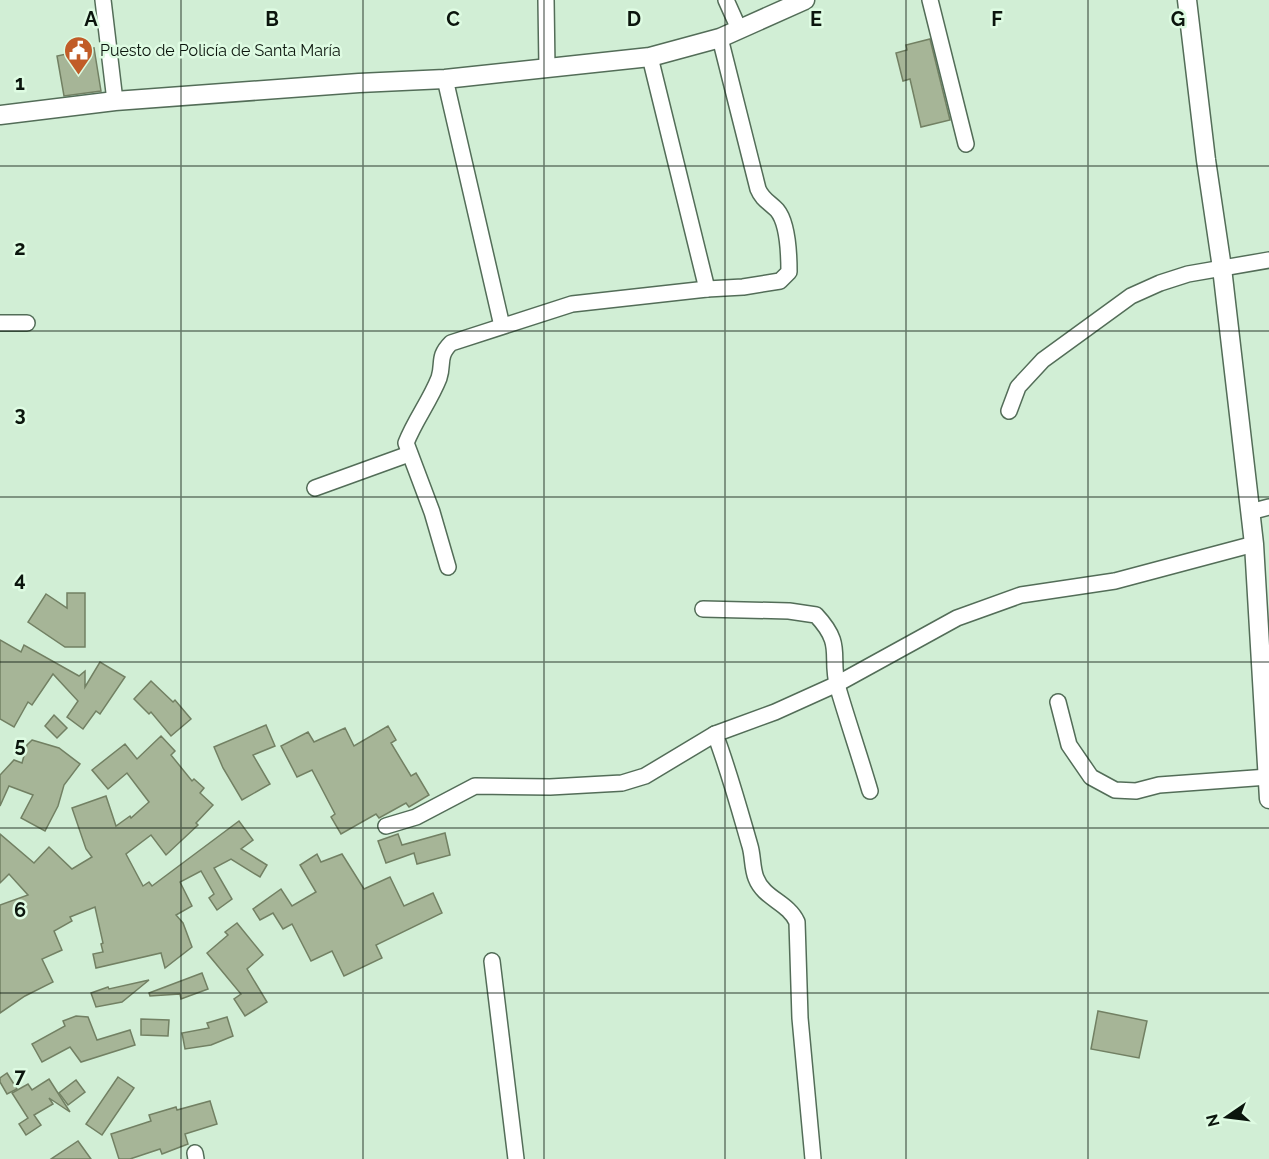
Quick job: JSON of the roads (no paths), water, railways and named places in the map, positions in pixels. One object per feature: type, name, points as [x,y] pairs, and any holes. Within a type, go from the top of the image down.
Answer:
[{"type":"street","points":[[103,0],[115,101]]},
{"type":"street","points":[[546,0],[547,68]]},
{"type":"street","points":[[726,0],[739,29]]},
{"type":"street","points":[[0,115],[115,101],[359,82],[445,79],[650,57],[720,38],[805,0]]},
{"type":"street","points":[[930,0],[966,144]]},
{"type":"street","points":[[1187,0],[1206,160],[1222,268],[1254,544],[1267,727],[1269,799]]},
{"type":"street","points":[[448,567],[432,512],[406,443],[412,426],[433,392],[440,375],[443,351],[450,343],[572,304],[743,287],[780,280],[789,272],[788,246],[783,224],[780,215],[764,200],[758,189],[720,38]]},
{"type":"street","points":[[650,57],[707,289]]},
{"type":"street","points":[[445,79],[502,326]]},
{"type":"street","points":[[1010,411],[1018,387],[1043,360],[1131,296],[1188,274],[1269,260]]},
{"type":"street","points":[[0,323],[27,322]]},
{"type":"street","points":[[315,488],[409,454]]},
{"type":"street","points":[[1250,512],[1269,507]]},
{"type":"street","points":[[386,826],[416,817],[475,786],[550,787],[622,783],[645,776],[716,734],[837,684],[957,618],[1021,596],[1115,581],[1254,544]]},
{"type":"street","points":[[703,609],[789,610],[816,615],[831,633],[836,650],[837,684],[870,791]]},
{"type":"street","points":[[1058,702],[1070,745],[1091,777],[1115,790],[1136,791],[1159,785],[1268,777]]},
{"type":"street","points":[[716,734],[730,774],[756,878],[763,889],[792,911],[797,922],[800,1018],[813,1159]]},
{"type":"street","points":[[492,961],[516,1159]]},
{"type":"place","name":"Puesto de Policía de Santa María","points":[[79,76]]}]
